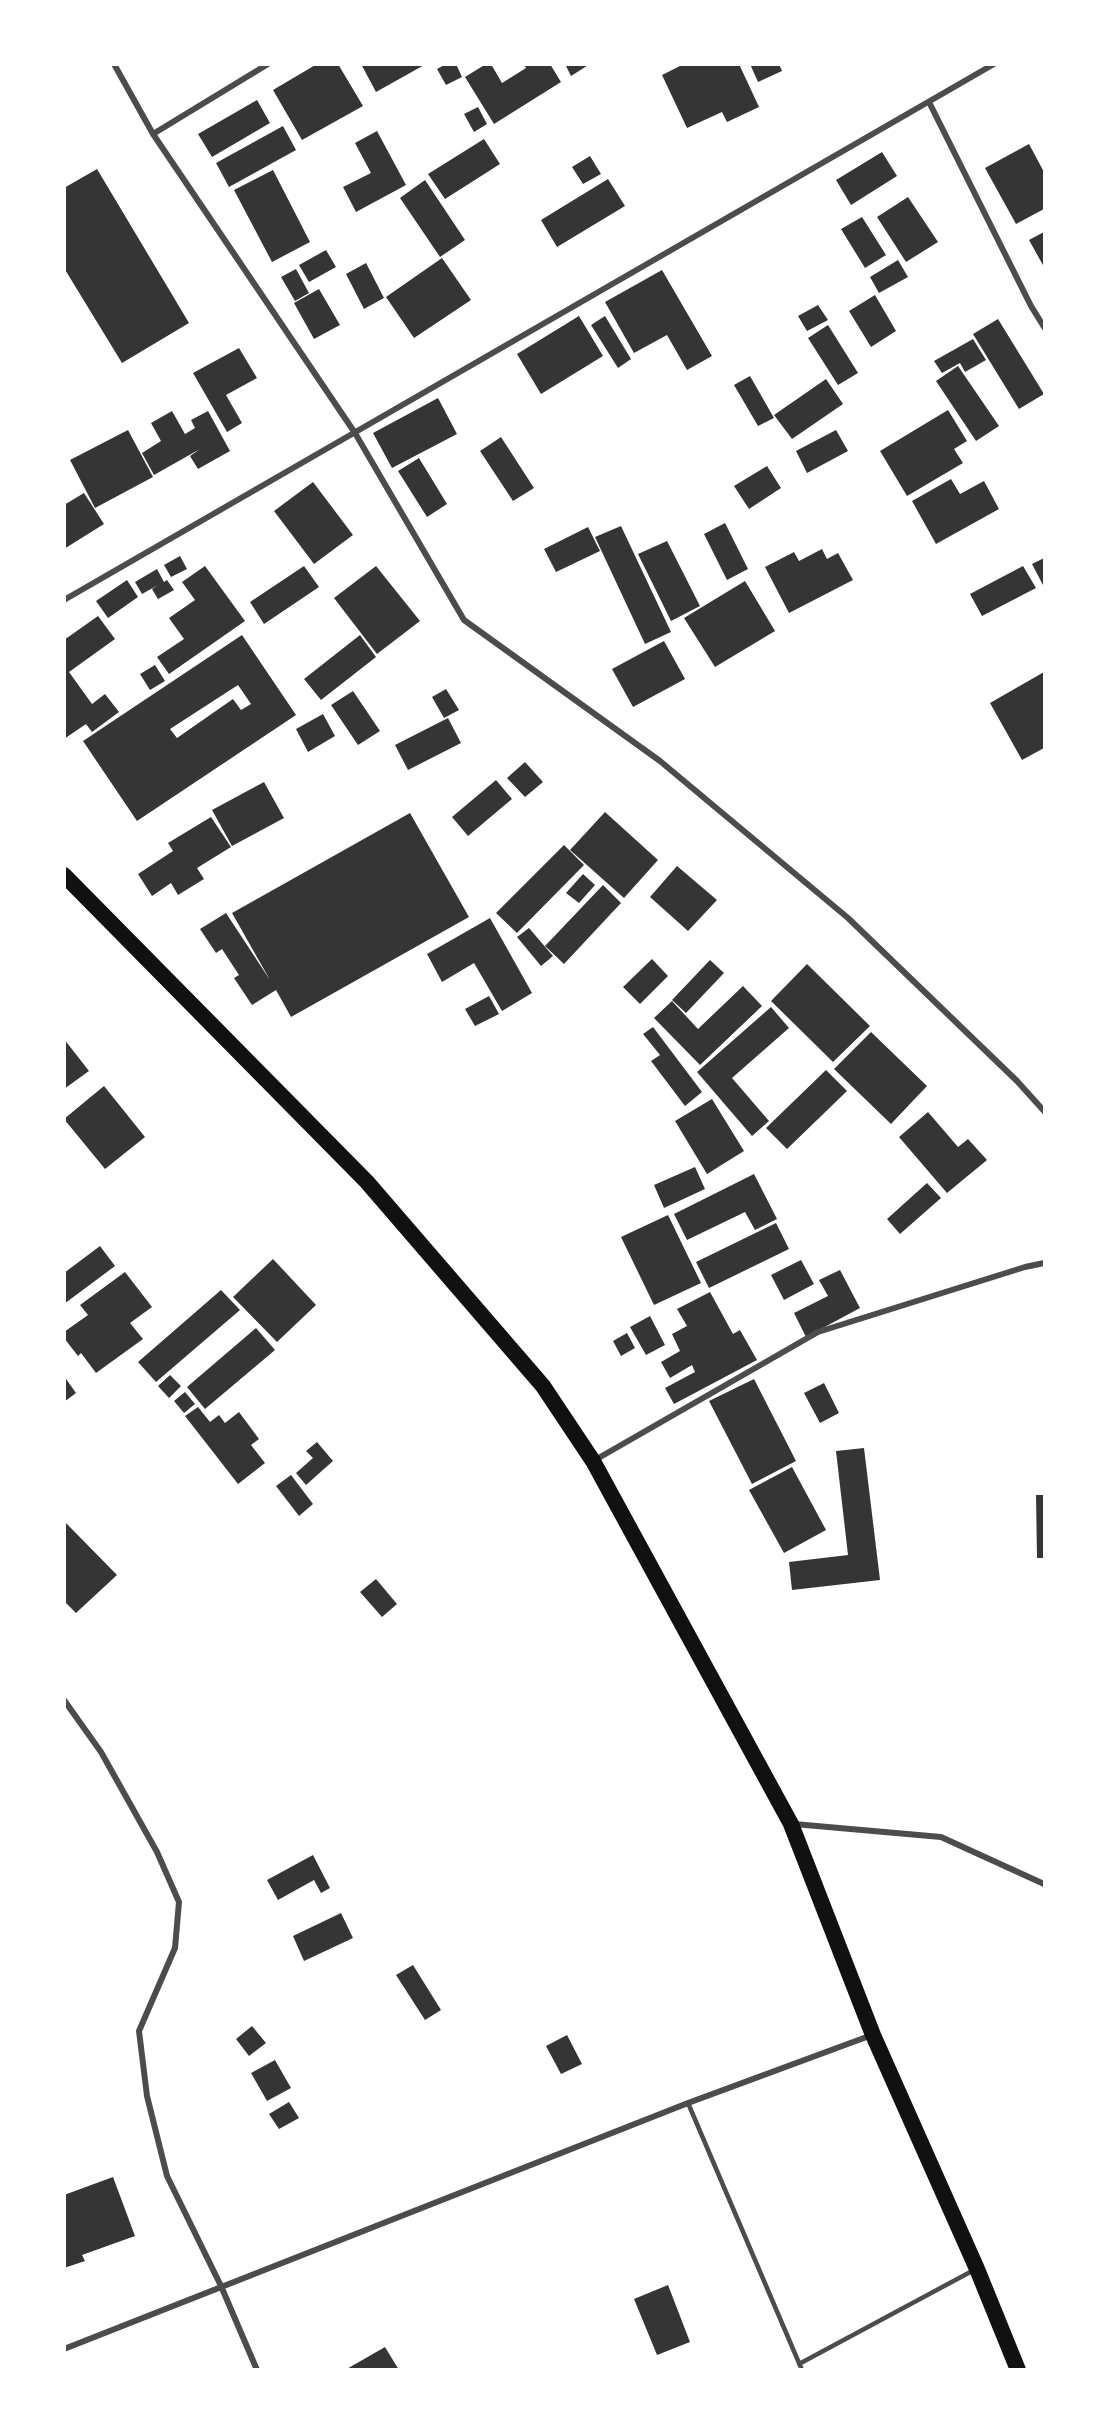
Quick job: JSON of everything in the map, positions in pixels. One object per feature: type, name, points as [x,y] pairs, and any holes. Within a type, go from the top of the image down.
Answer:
[{"type":"highway","points":[[64,875],[367,1182],[543,1386],[593,1461],[791,1824],[873,2035],[977,2269],[1018,2370]]},
{"type":"street","points":[[114,64],[153,134],[355,433],[464,620],[660,761],[848,918],[1017,1081],[1044,1111]]},
{"type":"street","points":[[153,134],[268,64]]},
{"type":"street","points":[[64,600],[994,64]]},
{"type":"street","points":[[929,102],[1031,306],[1044,327]]},
{"type":"street","points":[[593,1461],[818,1332],[1044,1263]]},
{"type":"street","points":[[64,1701],[102,1752],[157,1852],[178,1902],[175,1948],[139,2031],[147,2096],[167,2176],[220,2286],[256,2370]]},
{"type":"street","points":[[791,1824],[941,1837],[1044,1884]]},
{"type":"street","points":[[64,2349],[688,2103],[873,2035]]},
{"type":"lane","points":[[688,2103],[800,2367],[977,2269]]},
{"type":"building","points":[[317,64],[338,64],[363,106],[302,140],[273,90]]},
{"type":"building","points":[[361,64],[426,64],[376,92]]},
{"type":"building","points":[[446,64],[456,64],[462,77],[446,85],[437,69]]},
{"type":"building","points":[[486,64],[491,64],[502,83],[526,68],[524,64],[550,64],[561,82],[494,124],[465,77]]},
{"type":"building","points":[[565,64],[590,64],[571,76]]},
{"type":"building","points":[[684,64],[739,64],[759,107],[727,122],[722,112],[687,128],[662,75]]},
{"type":"building","points":[[750,64],[779,64],[782,71],[758,82]]},
{"type":"building","points":[[257,100],[270,123],[212,157],[198,134]]},
{"type":"building","points":[[478,107],[487,124],[474,132],[464,114]]},
{"type":"building","points":[[283,126],[296,150],[229,187],[216,163]]},
{"type":"building","points":[[377,131],[406,185],[356,212],[343,187],[371,173],[355,143]]},
{"type":"building","points":[[484,139],[500,164],[445,199],[428,174]]},
{"type":"building","points":[[1029,144],[1044,172],[1044,209],[1016,224],[985,168]]},
{"type":"building","points":[[882,152],[897,176],[851,205],[836,180]]},
{"type":"building","points":[[590,156],[601,174],[583,184],[572,167]]},
{"type":"building","points":[[97,169],[189,323],[122,363],[64,268],[64,188]]},
{"type":"building","points":[[273,170],[310,242],[272,262],[234,190]]},
{"type":"building","points":[[608,179],[625,206],[557,247],[541,220]]},
{"type":"building","points":[[425,180],[465,240],[440,257],[400,198]]},
{"type":"building","points":[[908,197],[938,242],[906,262],[877,217]]},
{"type":"building","points":[[862,217],[886,255],[865,268],[841,229]]},
{"type":"building","points":[[1044,232],[1044,267],[1029,240]]},
{"type":"building","points":[[326,250],[336,267],[309,282],[299,265]]},
{"type":"building","points":[[442,258],[471,300],[414,338],[386,297]]},
{"type":"building","points":[[898,260],[908,277],[879,293],[870,277]]},
{"type":"building","points":[[366,263],[384,298],[364,309],[346,274]]},
{"type":"building","points":[[296,269],[309,293],[295,301],[281,277]]},
{"type":"building","points":[[662,270],[712,356],[687,370],[667,335],[634,353],[605,302]]},
{"type":"building","points":[[319,289],[340,325],[314,339],[294,303]]},
{"type":"building","points":[[875,295],[896,331],[871,347],[849,311]]},
{"type":"building","points":[[818,305],[828,320],[807,331],[798,316]]},
{"type":"building","points":[[579,316],[603,356],[541,394],[517,354]]},
{"type":"building","points":[[605,316],[631,359],[618,368],[591,325]]},
{"type":"building","points":[[998,319],[1044,394],[1019,409],[973,334]]},
{"type":"building","points":[[828,325],[858,373],[838,385],[808,338]]},
{"type":"building","points":[[973,339],[986,360],[965,372],[960,363],[942,373],[934,361]]},
{"type":"building","points":[[239,348],[257,378],[226,395],[242,423],[227,432],[193,373]]},
{"type":"building","points":[[958,366],[999,426],[976,441],[936,381]]},
{"type":"building","points":[[750,376],[774,418],[758,426],[734,385]]},
{"type":"building","points":[[826,379],[843,404],[792,439],[774,415]]},
{"type":"building","points":[[438,398],[457,434],[392,468],[373,433]]},
{"type":"building","points":[[948,410],[967,441],[954,449],[963,463],[907,496],[880,451]]},
{"type":"building","points":[[172,411],[185,434],[195,428],[191,420],[208,411],[230,451],[198,469],[190,456],[200,449],[154,475],[142,453],[161,441],[151,423]]},
{"type":"building","points":[[128,430],[153,477],[95,508],[70,460]]},
{"type":"building","points":[[836,430],[848,451],[807,473],[796,451]]},
{"type":"building","points":[[501,437],[534,488],[513,501],[480,451]]},
{"type":"building","points":[[419,458],[447,504],[427,517],[398,471]]},
{"type":"building","points":[[767,466],[781,488],[749,509],[734,486]]},
{"type":"building","points":[[951,479],[960,494],[984,481],[999,509],[936,544],[912,501]]},
{"type":"building","points":[[313,482],[353,535],[314,564],[274,511]]},
{"type":"building","points":[[84,493],[104,524],[64,549],[64,505]]},
{"type":"building","points":[[725,523],[748,569],[727,580],[704,534]]},
{"type":"building","points":[[621,526],[671,632],[645,644],[595,537]]},
{"type":"building","points":[[588,527],[600,551],[556,572],[544,549]]},
{"type":"building","points":[[667,541],[700,606],[671,621],[638,554]]},
{"type":"building","points":[[822,549],[827,559],[838,553],[853,580],[789,613],[765,567],[794,552],[799,561]]},
{"type":"building","points":[[180,556],[187,569],[171,577],[164,565]]},
{"type":"building","points":[[1044,558],[1044,587],[1032,564]]},
{"type":"building","points":[[205,566],[245,621],[169,674],[157,657],[184,639],[169,618],[195,600],[182,582]]},
{"type":"building","points":[[304,566],[319,587],[264,624],[250,602]]},
{"type":"building","points":[[376,566],[420,621],[377,654],[334,598]]},
{"type":"building","points":[[1023,566],[1036,588],[982,616],[970,594]]},
{"type":"building","points":[[157,569],[164,582],[167,580],[174,590],[158,599],[152,589],[158,585],[142,594],[135,582]]},
{"type":"building","points":[[127,580],[138,597],[108,618],[96,601]]},
{"type":"building","points":[[745,581],[775,631],[715,667],[684,618]]},
{"type":"building","points":[[98,616],[115,639],[69,672],[92,704],[105,694],[119,712],[92,732],[86,724],[64,739],[64,640]]},
{"type":"building","points":[[242,635],[296,715],[137,821],[83,741]],"holes":[[[238,685],[251,704],[241,710],[233,699],[177,738],[170,729]]]},
{"type":"building","points":[[360,635],[376,657],[321,700],[304,679]]},
{"type":"building","points":[[664,641],[685,679],[633,707],[612,669]]},
{"type":"building","points":[[155,665],[165,681],[150,690],[140,674]]},
{"type":"building","points":[[1044,672],[1044,748],[1022,760],[990,703]]},
{"type":"building","points":[[446,689],[459,710],[444,718],[432,697]]},
{"type":"building","points":[[353,691],[380,731],[358,745],[331,705]]},
{"type":"building","points":[[323,714],[335,736],[308,752],[296,729]]},
{"type":"building","points":[[448,718],[461,743],[408,770],[395,745]]},
{"type":"building","points":[[525,762],[543,782],[525,797],[507,778]]},
{"type":"building","points":[[496,780],[512,799],[468,836],[452,817]]},
{"type":"building","points":[[264,782],[284,818],[232,846],[212,810]]},
{"type":"building","points":[[605,812],[658,860],[624,898],[570,850]]},
{"type":"building","points":[[410,813],[469,917],[291,1017],[276,990],[252,1005],[234,978],[239,975],[222,949],[216,953],[200,929],[226,913],[270,980],[232,913]]},
{"type":"building","points":[[211,817],[231,847],[197,868],[204,879],[178,895],[171,883],[152,896],[138,874],[173,851],[168,843]]},
{"type":"building","points":[[564,845],[584,865],[517,933],[496,913]]},
{"type":"building","points":[[677,866],[717,900],[688,931],[650,897]]},
{"type":"building","points":[[583,874],[595,885],[579,903],[566,893]]},
{"type":"building","points":[[603,885],[621,903],[564,964],[545,946]]},
{"type":"building","points":[[490,918],[532,993],[502,1011],[474,963],[442,982],[427,954]]},
{"type":"building","points":[[529,928],[553,956],[541,966],[517,937]]},
{"type":"building","points":[[652,959],[668,976],[640,1004],[623,987]]},
{"type":"building","points":[[710,960],[724,973],[686,1013],[672,1000]]},
{"type":"building","points":[[807,964],[870,1026],[833,1062],[771,1001]]},
{"type":"building","points":[[743,986],[762,1006],[700,1065],[654,1018],[672,1001],[698,1029]]},
{"type":"building","points":[[489,996],[499,1014],[475,1026],[465,1009]]},
{"type":"building","points":[[771,1007],[789,1028],[732,1078],[769,1121],[752,1136],[697,1072]]},
{"type":"building","points":[[653,1027],[702,1092],[685,1106],[651,1061],[660,1055],[643,1034]]},
{"type":"building","points":[[871,1032],[927,1086],[891,1124],[834,1069]]},
{"type":"building","points":[[64,1039],[89,1071],[64,1089]]},
{"type":"building","points":[[826,1070],[847,1091],[787,1149],[766,1128]]},
{"type":"building","points":[[104,1086],[145,1137],[105,1169],[64,1119]]},
{"type":"building","points":[[712,1099],[744,1151],[707,1174],[675,1121]]},
{"type":"building","points":[[928,1112],[958,1147],[968,1139],[987,1160],[947,1193],[899,1137]]},
{"type":"building","points":[[695,1167],[705,1189],[664,1208],[654,1185]]},
{"type":"building","points":[[754,1174],[777,1219],[755,1230],[745,1212],[687,1240],[674,1214]]},
{"type":"building","points":[[927,1183],[941,1198],[900,1234],[887,1219]]},
{"type":"building","points":[[668,1215],[701,1283],[654,1305],[621,1237]]},
{"type":"building","points":[[776,1223],[789,1249],[709,1288],[696,1262]]},
{"type":"building","points":[[100,1246],[115,1266],[64,1304],[64,1273]]},
{"type":"building","points":[[273,1259],[316,1305],[277,1342],[233,1297]]},
{"type":"building","points":[[801,1260],[814,1284],[784,1300],[771,1275]]},
{"type":"building","points":[[840,1270],[860,1308],[806,1337],[794,1313],[828,1296],[819,1280]]},
{"type":"building","points":[[125,1272],[152,1307],[130,1323],[143,1339],[96,1373],[81,1353],[78,1356],[64,1338],[64,1332],[88,1315],[80,1305]]},
{"type":"building","points":[[221,1290],[240,1310],[156,1382],[138,1362]]},
{"type":"building","points":[[710,1292],[733,1334],[740,1330],[757,1360],[674,1404],[665,1388],[695,1372],[692,1365],[670,1378],[661,1362],[680,1351],[672,1334],[687,1326],[677,1309]]},
{"type":"building","points":[[650,1316],[665,1345],[646,1355],[630,1327]]},
{"type":"building","points":[[256,1328],[275,1350],[205,1409],[187,1387]]},
{"type":"building","points":[[627,1333],[635,1348],[621,1356],[613,1341]]},
{"type":"building","points":[[170,1375],[181,1386],[169,1398],[158,1386]]},
{"type":"building","points":[[64,1376],[76,1393],[64,1402]]},
{"type":"building","points":[[754,1379],[796,1461],[752,1484],[709,1401]]},
{"type":"building","points":[[824,1383],[839,1413],[820,1423],[804,1393]]},
{"type":"building","points":[[185,1392],[195,1404],[184,1413],[174,1401]]},
{"type":"building","points":[[198,1407],[210,1422],[219,1415],[225,1423],[239,1412],[259,1439],[251,1445],[265,1463],[238,1484],[185,1416]]},
{"type":"building","points":[[317,1442],[333,1461],[306,1485],[296,1473],[313,1458],[306,1451]]},
{"type":"building","points":[[864,1448],[880,1580],[792,1590],[789,1562],[848,1555],[836,1451]]},
{"type":"building","points":[[792,1467],[826,1530],[784,1553],[749,1490]]},
{"type":"building","points":[[291,1475],[313,1504],[299,1516],[276,1486]]},
{"type":"building","points":[[1036,1495],[1044,1495],[1044,1558],[1037,1558]]},
{"type":"building","points":[[64,1521],[117,1575],[76,1613],[64,1601]]},
{"type":"building","points":[[376,1579],[397,1604],[382,1617],[360,1592]]},
{"type":"building","points":[[313,1855],[330,1888],[321,1893],[314,1880],[278,1900],[267,1880]]},
{"type":"building","points":[[341,1913],[353,1938],[304,1961],[293,1936]]},
{"type":"building","points":[[413,1965],[441,2010],[425,2020],[396,1975]]},
{"type":"building","points":[[252,2026],[266,2043],[249,2056],[236,2039]]},
{"type":"building","points":[[567,2035],[582,2064],[561,2074],[546,2046]]},
{"type":"building","points":[[275,2060],[291,2088],[267,2101],[251,2073]]},
{"type":"building","points":[[289,2102],[299,2118],[279,2129],[269,2114]]},
{"type":"building","points":[[113,2177],[135,2236],[82,2255],[85,2261],[64,2268],[64,2195]]},
{"type":"building","points":[[668,2285],[690,2342],[657,2355],[634,2299]]},
{"type":"building","points":[[385,2347],[399,2370],[345,2370]]}]
